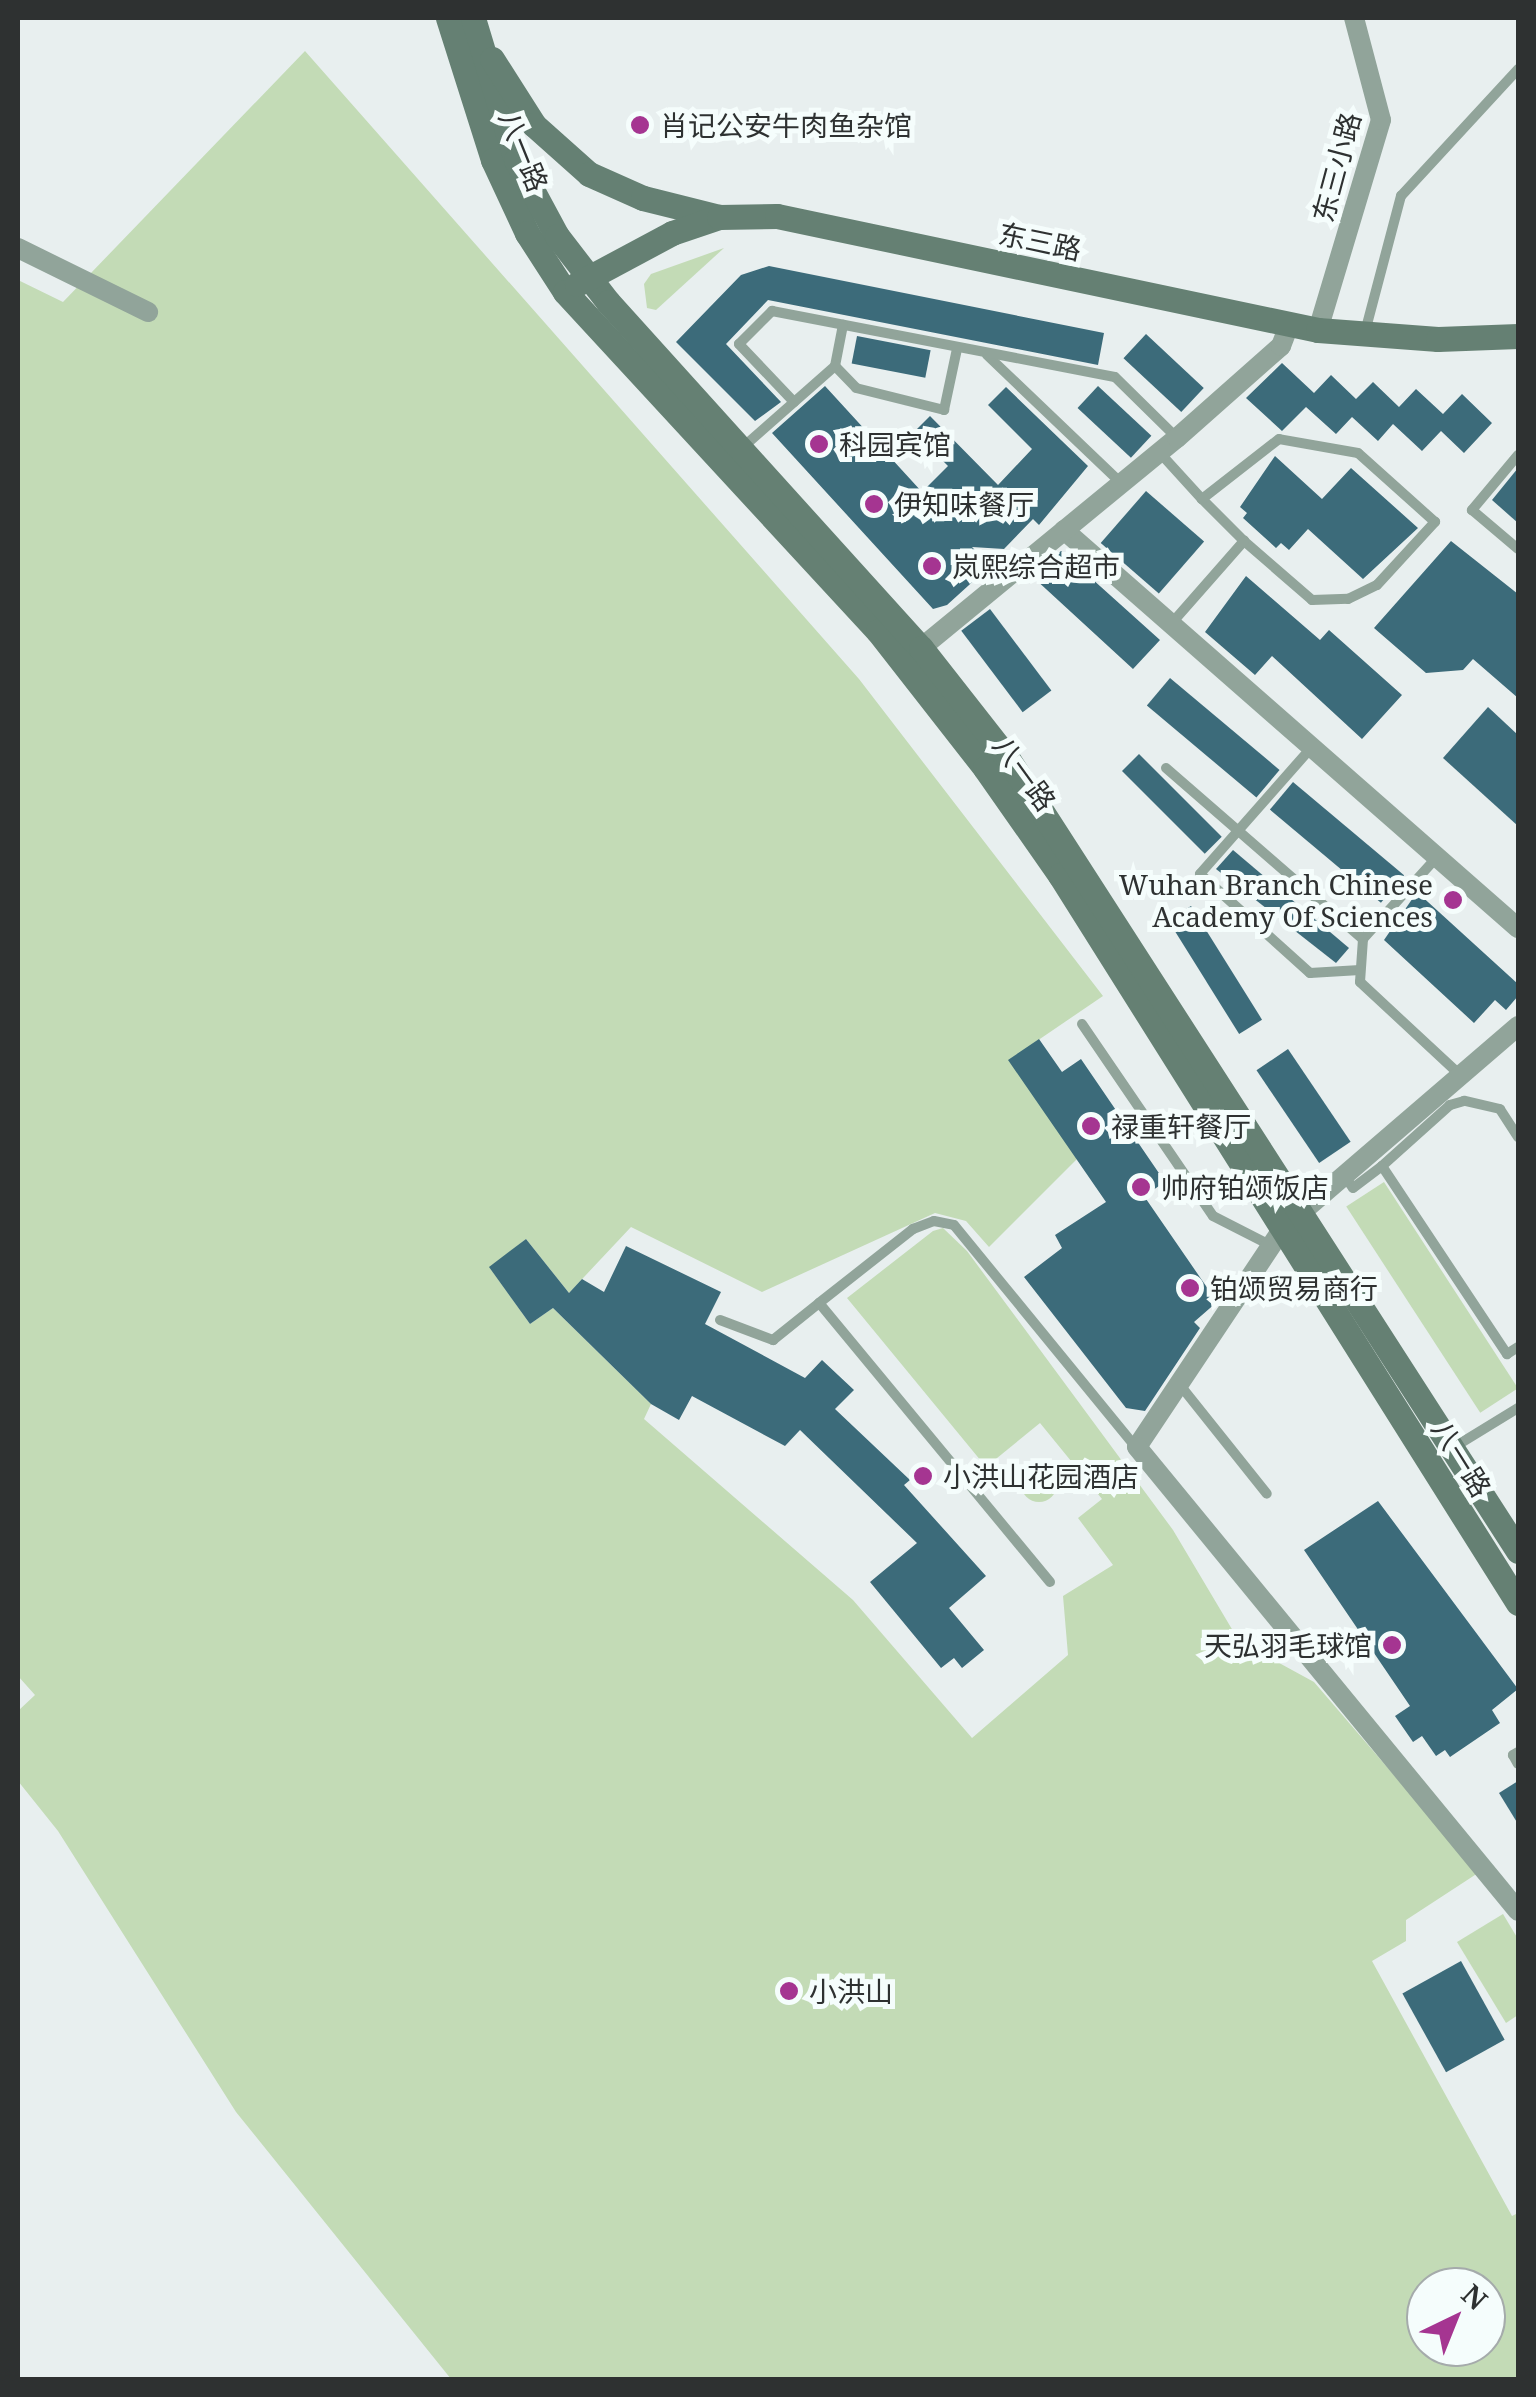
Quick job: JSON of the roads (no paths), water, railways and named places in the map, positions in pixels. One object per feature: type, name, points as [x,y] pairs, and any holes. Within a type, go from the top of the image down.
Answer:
[{"type":"main road","name":"八一路","points":[[448,18],[500,175],[565,292],[859,610],[950,722],[1060,876],[1518,1603]]},
{"type":"main road","name":"八一路","points":[[473,23],[528,186],[587,277],[921,648],[1019,775],[1283,1229],[1451,1449],[1518,1551]]},
{"type":"main road","points":[[473,23],[534,124],[570,159],[626,191],[720,217]]},
{"type":"main road","name":"东三路","points":[[565,292],[587,277],[720,217],[776,216],[1318,330],[1518,336]]},
{"type":"street","name":"东三小路","points":[[1318,330],[1382,120],[1354,18]]},
{"type":"street","points":[[18,248],[148,312]]},
{"type":"street","points":[[921,648],[1178,438],[1281,346],[1289,325]]},
{"type":"street","points":[[1064,530],[1518,928]]},
{"type":"street","points":[[1518,1026],[1342,1174],[1283,1229],[1137,1448],[1518,1911]]},
{"type":"lane","points":[[1365,334],[1401,196],[1518,69]]},
{"type":"lane","points":[[794,402],[739,344],[772,310],[1115,377],[1178,438]]},
{"type":"lane","points":[[742,448],[834,366],[843,325]]},
{"type":"lane","points":[[834,366],[856,388],[944,410],[957,349]]},
{"type":"lane","points":[[986,354],[1122,484]]},
{"type":"lane","points":[[1160,453],[1202,499],[1304,595],[1334,602],[1378,585],[1435,522],[1358,452],[1279,439],[1202,499]]},
{"type":"lane","points":[[1518,455],[1472,510],[1518,549]]},
{"type":"lane","points":[[1170,624],[1244,540]]},
{"type":"lane","points":[[1312,747],[1200,874],[1310,973],[1360,970]]},
{"type":"lane","points":[[1166,768],[1363,940]]},
{"type":"lane","points":[[1437,857],[1363,940],[1360,970],[1363,988],[1460,1075]]},
{"type":"lane","points":[[1082,1024],[1213,1216],[1283,1229]]},
{"type":"lane","points":[[1342,1174],[1353,1188],[1450,1105],[1464,1101],[1500,1109],[1518,1137]]},
{"type":"lane","points":[[1382,1166],[1507,1354],[1518,1346]]},
{"type":"lane","points":[[720,1320],[773,1340],[913,1229],[934,1221],[954,1225],[1137,1448]]},
{"type":"lane","points":[[819,1303],[1050,1582]]},
{"type":"lane","points":[[1180,1385],[1266,1494]]},
{"type":"lane","points":[[1451,1449],[1518,1408]]},
{"type":"lane","points":[[1518,1752],[1513,1755],[1518,1764]]},
{"type":"place","name":"肖记公安牛肉鱼杂馆","points":[[640,125]]},
{"type":"place","name":"科园宾馆","points":[[819,444]]},
{"type":"place","name":"伊知味餐厅","points":[[874,504]]},
{"type":"place","name":"岚熙综合超市","points":[[932,566]]},
{"type":"place","name":"Wuhan Branch Chinese Academy Of Sciences","points":[[1453,900]]},
{"type":"place","name":"禄重轩餐厅","points":[[1091,1126]]},
{"type":"place","name":"帅府铂颂饭店","points":[[1141,1187]]},
{"type":"place","name":"铂颂贸易商行","points":[[1190,1288]]},
{"type":"place","name":"小洪山花园酒店","points":[[923,1476]]},
{"type":"place","name":"天弘羽毛球馆","points":[[1392,1645]]},
{"type":"place","name":"小洪山","points":[[789,1991]]}]
